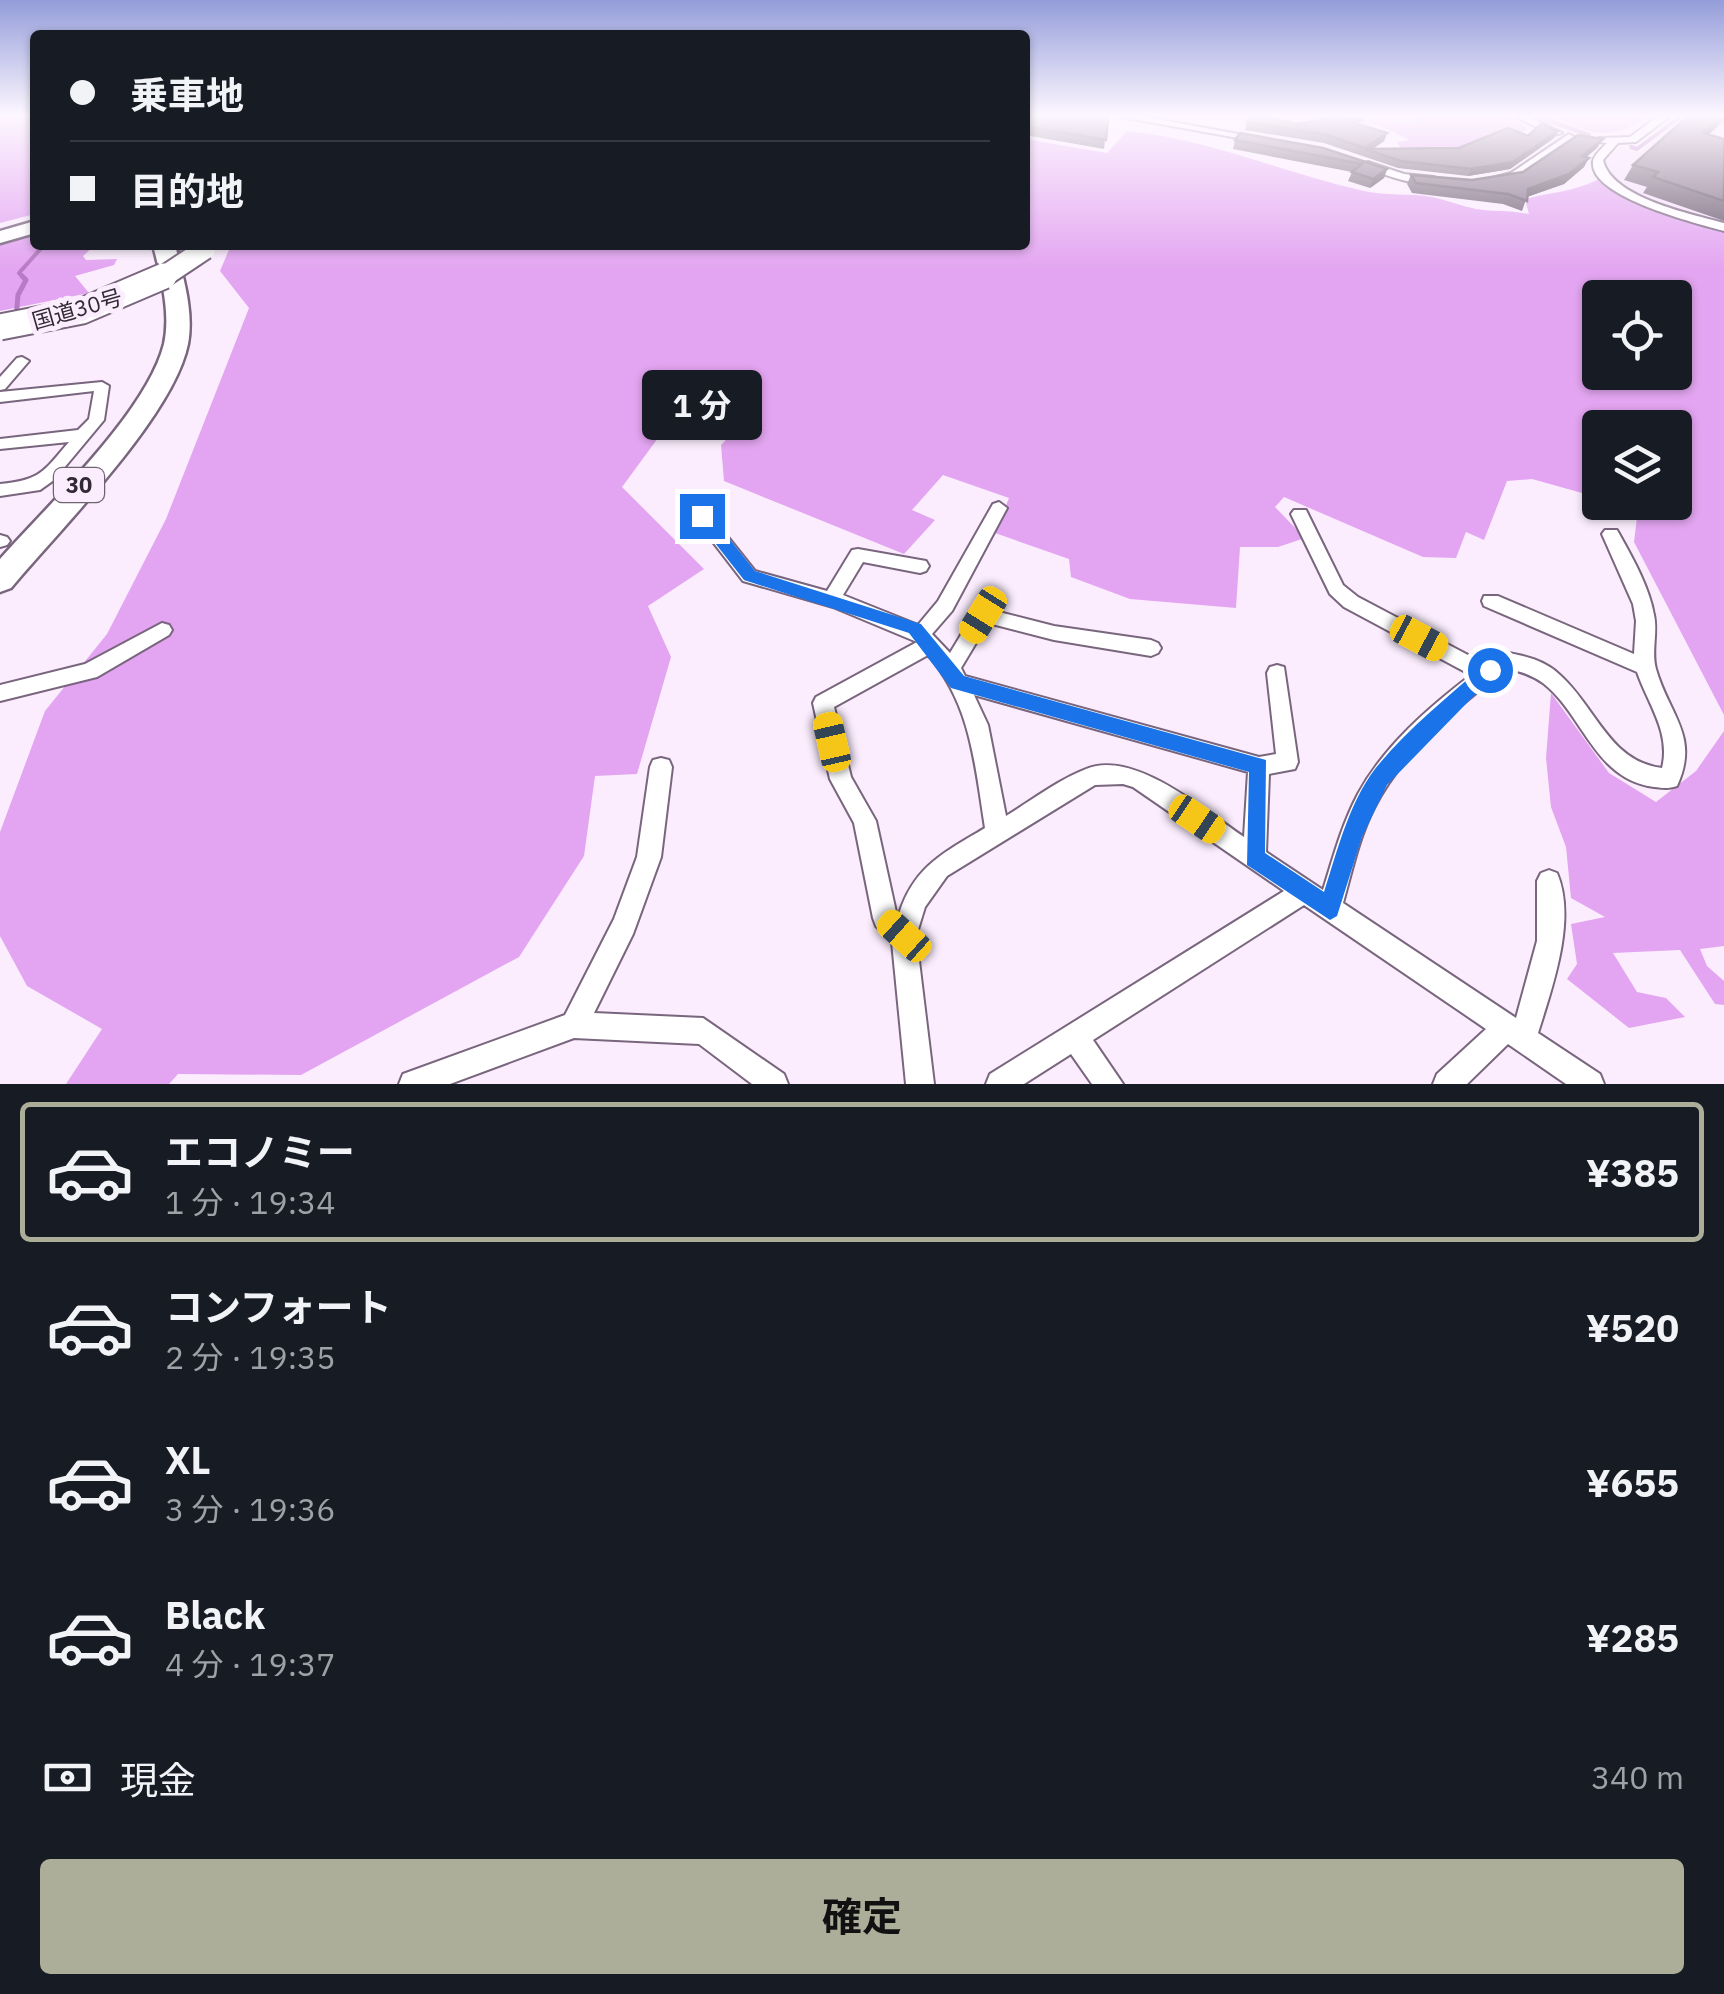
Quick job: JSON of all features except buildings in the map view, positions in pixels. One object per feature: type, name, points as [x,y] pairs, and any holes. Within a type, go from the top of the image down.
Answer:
[{"type":"highway","points":[[0,229],[30,225]]},
{"type":"highway","points":[[0,237],[30,226]]},
{"type":"highway","name":"国道30号","points":[[144,250],[160,322],[153,385]]},
{"type":"highway","name":"国道30号","points":[[0,317],[93,299],[149,275],[185,250]]},
{"type":"highway","name":"国道30号","points":[[0,327],[108,303],[156,282],[187,250]]},
{"type":"highway","name":"国道30号","points":[[0,580],[110,448],[171,358],[176,290],[190,250]]},
{"type":"street","points":[[1375,168],[1402,177],[1452,181]]},
{"type":"street","points":[[1480,181],[1514,176],[1526,168]]},
{"type":"street","points":[[1599,168],[1616,188],[1650,204],[1724,227]]},
{"type":"street","points":[[0,386],[22,361]]},
{"type":"street","points":[[0,397],[102,386],[96,420],[48,476],[34,486],[0,490]]},
{"type":"street","points":[[0,444],[83,434]]},
{"type":"street","points":[[904,936],[885,918],[865,821],[841,779],[823,704],[926,639],[999,508]]},
{"type":"street","points":[[1300,514],[1336,588],[1351,602],[1487,674]]},
{"type":"street","points":[[702,516],[750,576],[831,599],[926,639],[954,675],[978,725],[998,834]]},
{"type":"street","points":[[1330,909],[1352,836],[1380,778],[1408,745],[1504,660],[1525,662],[1550,673],[1618,765],[1652,780],[1669,779],[1676,750],[1671,724],[1645,667],[1644,614],[1610,534]]},
{"type":"street","points":[[831,599],[858,555],[920,566]]},
{"type":"street","points":[[1491,601],[1645,667]]},
{"type":"street","points":[[954,675],[983,615],[1054,633],[1151,648]]},
{"type":"street","points":[[0,693],[90,671],[162,630]]},
{"type":"street","points":[[954,675],[1259,766],[1286,762],[1277,673]]},
{"type":"street","points":[[1254,858],[1259,766]]},
{"type":"street","points":[[574,1026],[624,925],[649,857],[660,767]]},
{"type":"street","points":[[920,1084],[904,936],[915,901],[940,868],[1092,776],[1123,774],[1140,780],[1590,1084]]},
{"type":"street","points":[[1447,1084],[1515,1033],[1547,962],[1555,915],[1549,881]]},
{"type":"street","points":[[1000,1084],[1304,892]]},
{"type":"street","points":[[413,1084],[574,1026],[703,1030],[774,1084]]},
{"type":"street","points":[[1075,1038],[1109,1084]]},
{"type":"shaded area","points":[[0,168],[30,168],[30,215],[0,223]]},
{"type":"shaded area","points":[[1030,168],[1280,168],[1364,191],[1424,196],[1476,209],[1529,214],[1525,199],[1597,180],[1637,203],[1724,230],[1724,715],[1634,542],[1637,520],[1692,520],[1692,410],[1582,410],[1582,493],[1532,479],[1507,481],[1484,540],[1466,532],[1456,558],[1423,557],[1284,497],[1275,507],[1305,538],[1278,547],[1240,547],[1236,608],[1130,599],[1071,577],[1069,559],[995,533],[1009,498],[943,475],[912,510],[935,520],[904,554],[724,481],[721,445],[750,415],[721,403],[661,434],[622,487],[704,569],[648,606],[671,657],[637,774],[595,776],[584,856],[519,957],[301,1075],[178,1074],[169,1084],[66,1084],[102,1029],[27,986],[0,936],[0,832],[45,711],[107,634],[166,519],[249,308],[220,271],[229,250],[1030,250]]},
{"type":"shaded area","points":[[1605,168],[1724,168],[1724,225],[1660,205],[1623,188],[1606,174]]},
{"type":"shaded area","points":[[30,234],[30,250],[90,250],[83,256],[86,260],[117,259],[114,265],[75,276],[89,293],[0,311],[0,243]]},
{"type":"shaded area","points":[[1551,693],[1609,773],[1656,802],[1696,771],[1724,731],[1724,946],[1700,949],[1707,966],[1724,981],[1724,1005],[1715,1004],[1680,950],[1613,953],[1637,992],[1666,998],[1685,1017],[1629,1028],[1567,979],[1577,964],[1571,924],[1605,917],[1571,898],[1566,847],[1551,807],[1546,758]]},
{"type":"waterway","points":[[16,319],[18,295],[26,280],[19,273],[40,250]]},
{"type":"route","points":[[702,516],[750,576],[915,628],[951,668],[958,682],[1259,766],[1254,858],[1330,909],[1352,836],[1380,778],[1408,745],[1490,670]]}]
